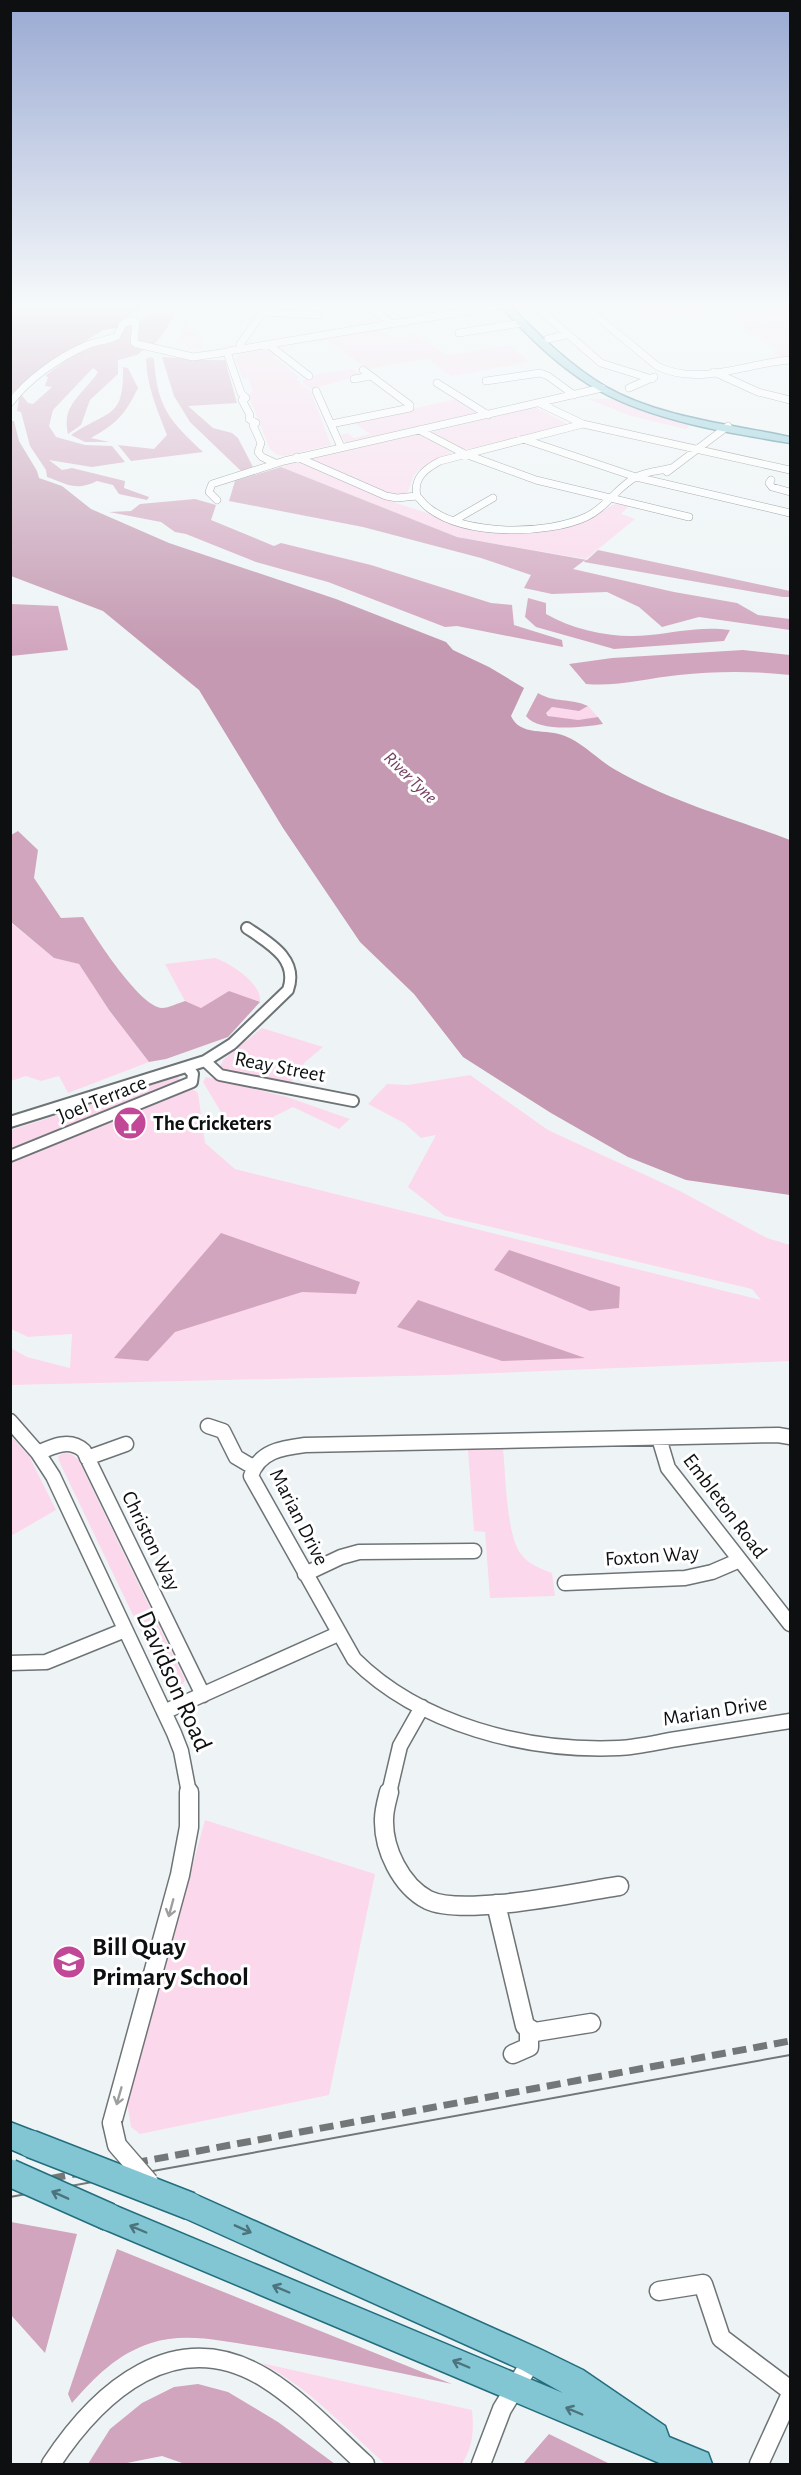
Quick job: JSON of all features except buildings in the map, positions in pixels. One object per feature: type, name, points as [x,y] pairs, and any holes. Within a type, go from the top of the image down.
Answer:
[{"type":"main road","points":[[699,420],[790,440]]},
{"type":"main road","points":[[21,2140],[181,2202],[532,2360],[572,2381],[691,2461]]},
{"type":"main road","points":[[10,2173],[109,2217],[691,2461]]},
{"type":"street","points":[[251,420],[255,423],[253,425],[261,443],[258,452],[262,457],[275,463]]},
{"type":"street","points":[[329,420],[341,447]]},
{"type":"street","points":[[331,424],[353,420]]},
{"type":"street","points":[[217,500],[208,492],[212,484],[275,463],[467,420]]},
{"type":"street","points":[[574,420],[583,424],[787,469]]},
{"type":"street","points":[[583,424],[440,461],[425,470],[416,482],[417,496],[429,509],[455,520],[501,528],[554,526],[586,518],[636,477],[672,468]]},
{"type":"street","points":[[655,481],[728,426]]},
{"type":"street","points":[[419,430],[465,454],[536,480],[689,517]]},
{"type":"street","points":[[523,440],[636,477],[790,513]]},
{"type":"street","points":[[297,457],[386,496],[398,498],[417,496]]},
{"type":"street","points":[[771,480],[787,469]]},
{"type":"street","points":[[771,480],[790,484]]},
{"type":"street","points":[[771,480],[772,487],[790,492]]},
{"type":"street","points":[[455,520],[494,498]]},
{"type":"street","points":[[10,1122],[205,1061],[232,1044],[273,1005],[291,984],[291,969],[288,963],[271,946],[247,928]]},
{"type":"street","name":"Reay Street","points":[[205,1061],[220,1075],[353,1101]]},
{"type":"street","name":"Joel Terrace","points":[[10,1156],[192,1082],[193,1074],[187,1067]]},
{"type":"street","name":"Davidson Road","points":[[10,1421],[38,1453],[53,1476],[164,1712],[181,1751],[189,1786],[189,1827],[185,1851],[112,2123],[117,2145],[146,2180],[181,2202]]},
{"type":"street","points":[[208,1426],[223,1431],[236,1457],[253,1467]]},
{"type":"street","name":"Marian Drive","points":[[790,1437],[778,1435],[305,1445],[273,1451],[258,1460],[251,1476],[354,1659],[367,1672],[422,1707],[454,1723],[510,1739],[604,1749],[790,1720]]},
{"type":"street","name":"Embleton Road","points":[[658,1438],[668,1468],[790,1624]]},
{"type":"street","points":[[38,1453],[50,1447],[68,1443],[80,1447],[87,1458],[126,1444]]},
{"type":"street","name":"Christon Way","points":[[87,1458],[203,1695]]},
{"type":"street","points":[[305,1574],[341,1557],[359,1552],[474,1551]]},
{"type":"street","name":"Foxton Way","points":[[565,1583],[685,1578],[712,1572],[740,1560]]},
{"type":"street","points":[[10,1663],[46,1662],[124,1630]]},
{"type":"street","points":[[164,1712],[338,1634]]},
{"type":"street","points":[[422,1707],[400,1746],[384,1819],[387,1841],[394,1862],[406,1882],[429,1900],[473,1907],[619,1886]]},
{"type":"street","points":[[496,1904],[523,2021],[530,2031],[529,2047],[513,2054]]},
{"type":"street","points":[[530,2031],[591,2023]]},
{"type":"street","points":[[659,2291],[703,2284],[721,2338],[790,2398],[759,2464]]},
{"type":"street","points":[[51,2464],[63,2443],[87,2414],[126,2380],[148,2368],[170,2361],[206,2359],[228,2362],[266,2379],[365,2464]]},
{"type":"street","points":[[481,2464],[502,2409],[532,2360]]},
{"type":"shaded area","points":[[23,420],[51,420],[49,426],[56,437],[85,445],[112,446],[125,462],[92,467],[49,460],[62,470],[72,468],[125,481],[124,488],[149,497],[147,500],[119,494],[113,485],[97,481],[78,486],[47,477],[46,470],[30,446]]},
{"type":"shaded area","points":[[68,420],[83,420],[81,425],[68,434]]},
{"type":"shaded area","points":[[98,420],[117,420],[91,438],[109,442],[85,442],[71,435]]},
{"type":"shaded area","points":[[161,420],[172,420],[203,452],[131,461],[118,445],[154,449],[167,435]]},
{"type":"shaded area","points":[[188,420],[203,420],[213,428],[232,433],[238,438],[253,467],[241,471]]},
{"type":"shaded area","points":[[258,420],[321,420],[331,445],[285,456],[277,455],[270,449]]},
{"type":"shaded area","points":[[363,420],[450,420],[348,442],[344,441],[341,435],[347,433],[354,438],[370,434],[356,424],[338,425]]},
{"type":"shaded area","points":[[483,420],[559,420],[569,425],[469,449],[461,449],[431,433]]},
{"type":"shaded area","points":[[646,420],[683,420],[694,422],[686,429]]},
{"type":"shaded area","points":[[414,434],[421,435],[453,452],[418,470],[407,494],[392,495],[311,461],[311,457]]},
{"type":"shaded area","points":[[296,461],[396,503],[452,521],[493,530],[574,525],[618,504],[629,506],[621,514],[635,519],[586,559],[457,537],[281,467]]},
{"type":"shaded area","points":[[281,467],[457,537],[587,560],[598,550],[790,591],[790,597],[783,597],[584,562],[585,560],[573,569],[674,592],[737,603],[758,615],[790,619],[790,630],[699,617],[662,627],[639,607],[607,592],[552,594],[524,588],[531,575],[481,558],[363,527],[229,501],[235,481]]},
{"type":"shaded area","points":[[195,499],[216,505],[211,520],[274,546],[281,543],[371,565],[491,603],[512,605],[514,625],[562,640],[563,647],[457,626],[445,627],[328,582],[256,562],[186,534],[175,532],[161,522],[109,512],[131,511],[140,504]]},
{"type":"shaded area","points":[[528,598],[546,603],[546,614],[558,620],[610,635],[637,636],[700,629],[730,630],[724,641],[614,649],[536,627],[525,617]]},
{"type":"shaded area","points":[[11,604],[58,606],[68,650],[11,656]]},
{"type":"shaded area","points":[[743,650],[790,655],[790,675],[748,672],[707,673],[598,685],[586,684],[569,664],[612,658]]},
{"type":"shaded area","points":[[538,693],[550,698],[588,706],[579,711],[552,707],[546,713],[548,716],[578,720],[598,717],[603,724],[562,728],[541,725],[532,721],[526,716]]},
{"type":"shaded area","points":[[588,706],[598,717],[563,720],[546,713],[552,707],[579,710]]},
{"type":"shaded area","points":[[18,831],[38,850],[34,878],[61,918],[83,917],[130,984],[153,1005],[165,1008],[185,1001],[201,1008],[229,991],[260,1002],[228,1037],[166,1059],[149,1062],[109,1010],[79,964],[54,958],[11,922],[11,835]]},
{"type":"shaded area","points":[[10,922],[54,958],[79,964],[109,1010],[149,1062],[68,1093],[59,1076],[41,1081],[26,1076],[11,1081]]},
{"type":"shaded area","points":[[215,958],[237,969],[251,981],[260,995],[260,1002],[229,991],[201,1008],[185,1001],[165,964]]},
{"type":"shaded area","points":[[262,1028],[323,1047],[304,1063],[291,1083],[227,1072],[219,1068],[224,1059]]},
{"type":"shaded area","points":[[470,1075],[548,1130],[680,1191],[767,1238],[790,1245],[790,1361],[446,1375],[11,1385],[11,1348],[27,1357],[70,1368],[72,1334],[28,1337],[11,1329],[11,1130],[177,1077],[198,1093],[205,1143],[235,1169],[761,1300],[752,1289],[445,1216],[408,1187],[436,1135],[421,1138],[404,1123],[368,1104],[387,1084],[408,1085]]},
{"type":"shaded area","points":[[206,1077],[287,1097],[350,1119],[339,1129],[293,1107],[267,1120],[225,1119],[203,1082]]},
{"type":"shaded area","points":[[221,1233],[360,1282],[356,1294],[302,1292],[175,1332],[148,1361],[114,1358]]},
{"type":"shaded area","points":[[509,1250],[620,1287],[619,1308],[590,1311],[494,1270]]},
{"type":"shaded area","points":[[418,1300],[585,1358],[502,1361],[397,1327]]},
{"type":"shaded area","points":[[10,1435],[29,1456],[56,1510],[11,1536]]},
{"type":"shaded area","points":[[503,1449],[510,1519],[516,1545],[527,1561],[552,1573],[555,1596],[490,1598],[485,1532],[474,1531],[468,1450]]},
{"type":"shaded area","points":[[64,1453],[71,1454],[78,1459],[185,1680],[181,1687],[174,1691],[168,1688],[59,1461],[58,1456]]},
{"type":"shaded area","points":[[205,1820],[375,1874],[329,2095],[140,2134],[131,2127],[127,2102]]},
{"type":"shaded area","points":[[11,2222],[77,2234],[45,2353],[11,2315]]},
{"type":"shaded area","points":[[117,2249],[452,2384],[280,2350],[216,2340],[177,2338],[151,2343],[128,2353],[98,2375],[72,2403],[68,2394]]},
{"type":"shaded area","points":[[261,2363],[472,2410],[471,2445],[462,2464],[385,2464],[311,2396]]},
{"type":"shaded area","points":[[198,2384],[228,2392],[278,2422],[335,2464],[185,2464],[162,2456],[122,2464],[88,2464],[110,2429],[142,2403],[174,2387]]},
{"type":"shaded area","points":[[549,2434],[610,2464],[523,2464]]},
{"type":"water","name":"River Tyne","points":[[11,421],[14,421],[19,441],[39,478],[62,486],[91,509],[169,543],[336,599],[446,642],[453,650],[489,667],[524,688],[511,716],[521,727],[565,736],[614,769],[635,780],[701,808],[790,840],[790,1195],[686,1180],[628,1157],[551,1113],[463,1057],[414,994],[360,942],[283,828],[199,690],[103,611],[11,576]]},
{"type":"tram line","points":[[10,2197],[790,2055]]},
{"type":"railway","points":[[10,2186],[790,2041]]},
{"type":"place","name":"The Cricketers","points":[[130,1123]]},
{"type":"place","name":"Bill Quay Primary School","points":[[69,1962]]}]
